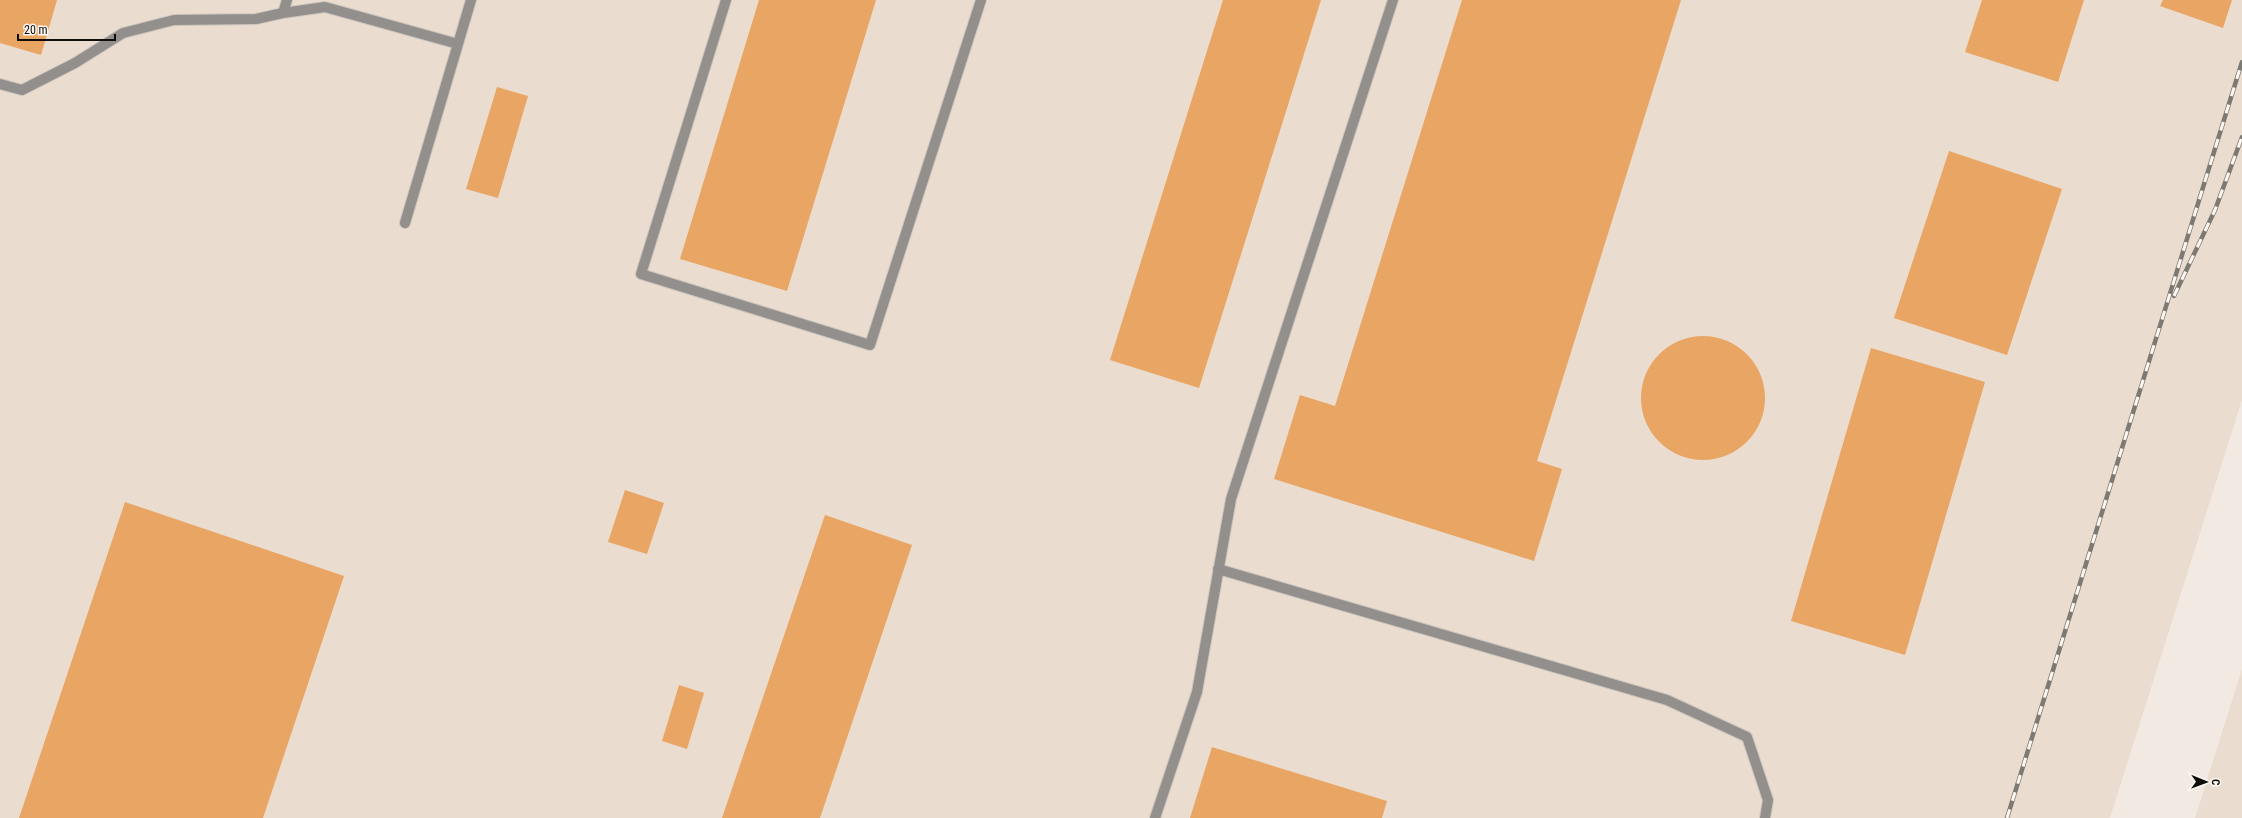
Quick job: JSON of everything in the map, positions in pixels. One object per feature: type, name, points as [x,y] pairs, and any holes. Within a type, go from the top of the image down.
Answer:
[{"type":"lane","points":[[284,13],[287,0]]},
{"type":"lane","points":[[405,222],[471,0]]},
{"type":"lane","points":[[726,0],[641,274],[870,345],[981,0]]},
{"type":"lane","points":[[1155,818],[1197,692],[1230,499],[1393,0]]},
{"type":"lane","points":[[0,84],[22,90],[75,63],[123,34],[174,20],[256,19],[325,7],[458,44]]},
{"type":"lane","points":[[1218,569],[1667,700],[1747,737],[1768,800],[1766,818]]},
{"type":"shaded area","points":[[0,0],[2242,0],[2242,400],[2110,818],[0,818]]},
{"type":"shaded area","points":[[2242,669],[2242,818],[2195,818]]},
{"type":"building","points":[[0,0],[57,0],[41,55],[0,43]]},
{"type":"building","points":[[759,0],[876,0],[787,291],[680,259]]},
{"type":"building","points":[[1223,0],[1321,0],[1199,388],[1110,360]]},
{"type":"building","points":[[1462,0],[1681,0],[1537,461],[1562,469],[1534,561],[1274,479],[1300,395],[1335,406]]},
{"type":"building","points":[[1982,0],[2084,0],[2058,82],[1965,52]]},
{"type":"building","points":[[2163,0],[2232,0],[2223,28],[2160,6]]},
{"type":"building","points":[[497,87],[528,96],[498,198],[466,189]]},
{"type":"building","points":[[1949,151],[2062,189],[2007,355],[1894,318]]},
{"type":"building","points":[[1703,336],[1727,341],[1747,354],[1760,374],[1765,398],[1760,422],[1747,442],[1727,455],[1703,460],[1679,455],[1659,442],[1646,422],[1641,398],[1646,374],[1659,354],[1679,341]]},
{"type":"building","points":[[1871,348],[1985,382],[1905,655],[1791,621]]},
{"type":"building","points":[[625,490],[664,503],[647,554],[608,542]]},
{"type":"building","points":[[125,502],[344,576],[263,818],[19,818]]},
{"type":"building","points":[[825,515],[912,545],[820,818],[722,818]]},
{"type":"building","points":[[679,685],[704,693],[687,749],[662,741]]},
{"type":"building","points":[[1212,747],[1387,801],[1382,818],[1190,818]]},
{"type":"railway","points":[[2007,818],[2242,62]]},
{"type":"railway","points":[[2174,296],[2215,210],[2242,137]]}]
